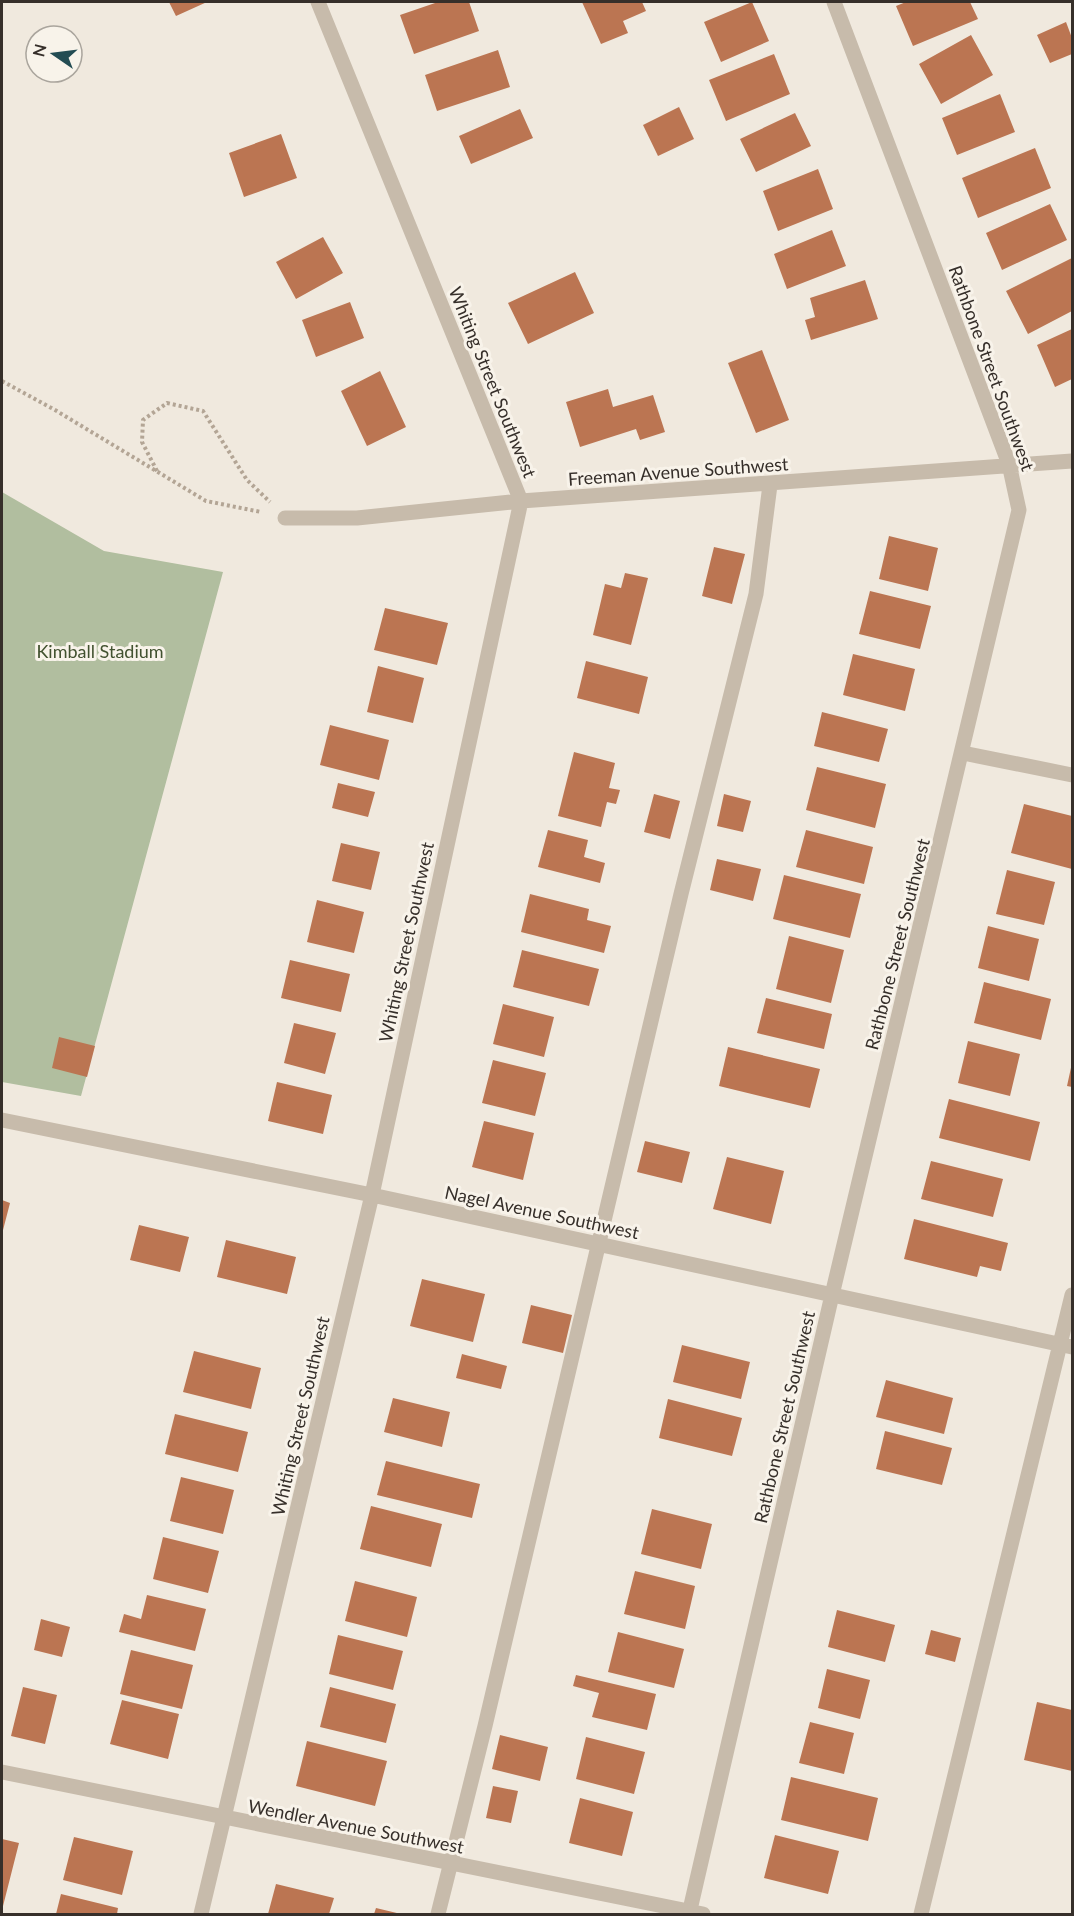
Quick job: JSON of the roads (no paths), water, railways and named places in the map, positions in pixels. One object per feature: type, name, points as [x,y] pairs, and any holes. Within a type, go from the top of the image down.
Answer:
[{"type":"street","name":"Whiting Street Southwest","points":[[201,1914],[372,1195],[521,501],[318,2]]},
{"type":"street","name":"Rathbone Street Southwest","points":[[694,1914],[832,1295],[1017,524],[1017,494],[1009,464],[834,2]]},
{"type":"street","name":"Freeman Avenue Southwest","points":[[285,518],[357,518],[521,501],[770,485],[1009,464],[1072,461]]},
{"type":"street","points":[[438,1914],[681,894],[756,594],[770,485]]},
{"type":"street","points":[[963,753],[1072,775]]},
{"type":"street","name":"Nagel Avenue Southwest","points":[[2,1120],[372,1195],[1067,1346]]},
{"type":"street","points":[[921,1914],[1067,1346],[1072,1295]]},
{"type":"street","name":"Wendler Avenue Southwest","points":[[2,1772],[694,1914]]},
{"type":"park label","name":"Kimball Stadium","points":[[100,651]]}]
